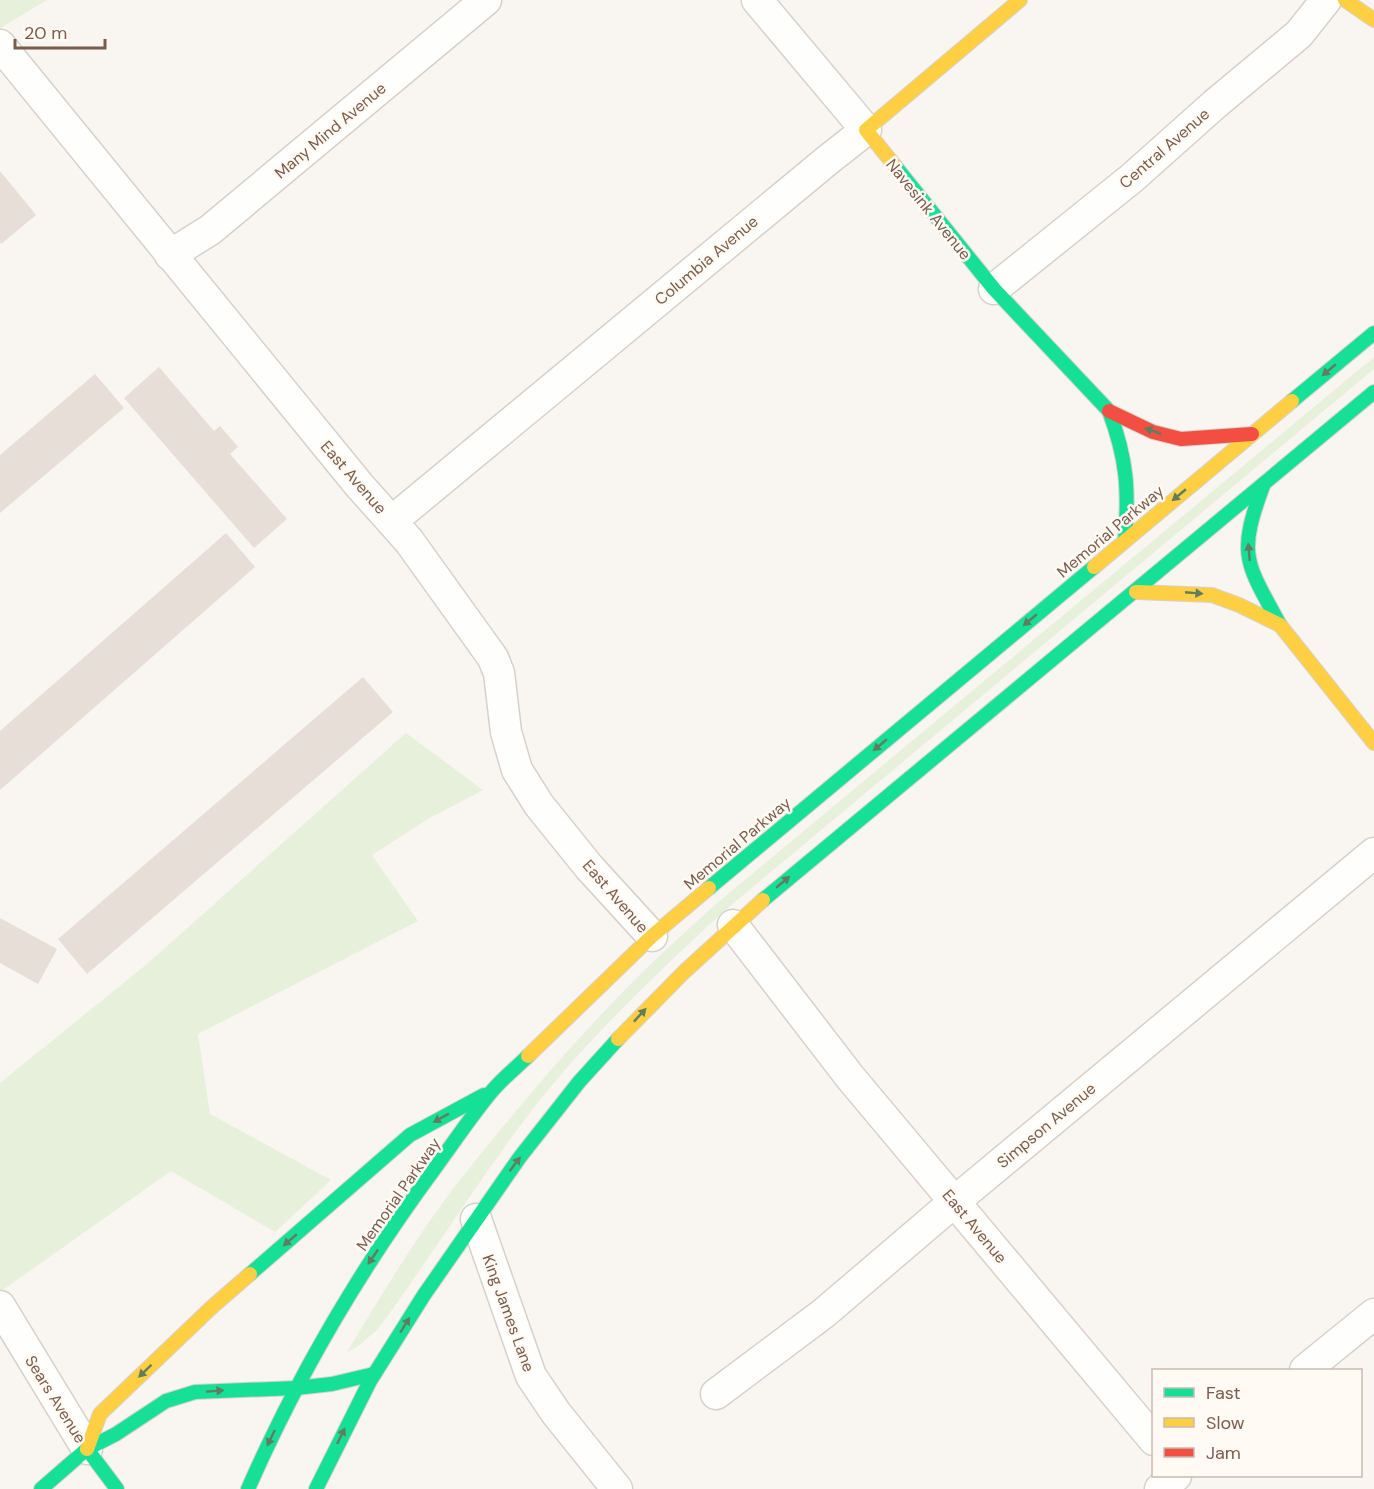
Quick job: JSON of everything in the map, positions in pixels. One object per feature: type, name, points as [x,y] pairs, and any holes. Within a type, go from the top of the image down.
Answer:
[{"type":"main road","name":"Columbia Avenue","points":[[866,130],[1020,0]]},
{"type":"main road","points":[[1345,0],[1374,20]]},
{"type":"main road","name":"Navesink Avenue","points":[[866,130],[994,289],[1109,411]]},
{"type":"main road","name":"Memorial Parkway","points":[[248,1489],[296,1388],[371,1259],[493,1090],[652,936],[1374,333]]},
{"type":"main road","points":[[316,1489],[374,1374],[418,1303],[556,1110],[650,1005],[733,925],[826,846],[1374,392]]},
{"type":"main road","points":[[1109,411],[1153,432],[1181,439],[1252,434]]},
{"type":"main road","points":[[1109,411],[1122,443],[1127,468],[1130,495],[1125,540]]},
{"type":"main road","points":[[1263,486],[1248,530],[1247,556],[1258,585],[1280,624],[1374,743]]},
{"type":"main road","points":[[1136,591],[1212,595],[1280,624]]},
{"type":"main road","points":[[87,1449],[100,1414],[212,1307],[410,1135],[493,1090]]},
{"type":"main road","points":[[40,1489],[87,1449],[116,1434],[166,1401],[195,1392],[296,1388],[332,1384],[374,1374]]},
{"type":"main road","name":"Sears Avenue","points":[[87,1449],[117,1489]]},
{"type":"street","name":"Many Mind Avenue","points":[[170,255],[210,230],[486,0]]},
{"type":"street","name":"Navesink Avenue","points":[[757,0],[866,130]]},
{"type":"street","name":"Central Avenue","points":[[994,289],[1131,178],[1299,34],[1326,0]]},
{"type":"street","name":"East Avenue","points":[[0,45],[359,485],[409,541],[493,658],[499,673],[506,732],[517,770],[539,806],[589,867],[652,936]]},
{"type":"street","name":"Columbia Avenue","points":[[392,521],[819,166],[866,130]]},
{"type":"street","name":"Simpson Avenue","points":[[716,1394],[824,1312],[1374,853]]},
{"type":"street","name":"East Avenue","points":[[733,925],[850,1077],[1152,1438]]},
{"type":"street","name":"King James Lane","points":[[476,1219],[531,1376],[556,1413],[617,1489]]},
{"type":"street","name":"Sears Avenue","points":[[0,1306],[87,1449]]},
{"type":"street","points":[[1307,1369],[1374,1314]]},
{"type":"street","points":[[1160,1489],[1175,1477]]},
{"type":"street","points":[[1184,1477],[1194,1489]]},
{"type":"green space","points":[[0,0],[47,0],[0,28]]},
{"type":"green space","points":[[1374,357],[1374,369],[723,912],[657,974],[593,1039],[553,1084],[507,1143],[378,1329],[357,1347],[347,1352],[415,1243],[459,1181],[516,1111],[596,1020],[665,950],[716,904]]},
{"type":"green space","points":[[406,733],[483,790],[428,819],[372,855],[418,921],[198,1034],[210,1114],[331,1180],[275,1232],[171,1171],[0,1292],[0,1083],[147,964]]},
{"type":"building","points":[[0,171],[36,215],[1,244],[0,242]]},
{"type":"building","points":[[159,367],[214,431],[220,426],[238,447],[230,454],[287,519],[254,548],[124,398]]},
{"type":"building","points":[[95,374],[124,408],[0,513],[0,455]]},
{"type":"building","points":[[226,533],[255,567],[0,790],[0,731]]},
{"type":"building","points":[[363,677],[393,712],[87,974],[58,939]]},
{"type":"building","points":[[0,918],[57,949],[38,984],[0,963]]},
{"type":"traffic: fast","points":[[895,166],[994,289],[1109,411]]},
{"type":"traffic: fast","points":[[1292,401],[1374,333]]},
{"type":"traffic: fast","points":[[763,900],[1374,392]]},
{"type":"traffic: fast","points":[[1109,411],[1120,444],[1125,475],[1127,506],[1125,540]]},
{"type":"traffic: fast","points":[[1263,486],[1250,528],[1249,558],[1259,587],[1280,625]]},
{"type":"traffic: fast","points":[[709,888],[1094,567]]},
{"type":"traffic: fast","points":[[316,1489],[370,1381],[424,1295],[520,1157],[579,1082],[618,1039]]},
{"type":"traffic: fast","points":[[248,1489],[288,1405],[356,1283],[463,1129],[501,1082],[528,1056]]},
{"type":"traffic: fast","points":[[250,1274],[410,1135],[484,1095]]},
{"type":"traffic: fast","points":[[87,1449],[116,1434],[166,1401],[195,1392],[296,1388],[332,1384],[374,1374]]},
{"type":"traffic: fast","points":[[41,1489],[87,1449],[117,1489]]},
{"type":"traffic: slow","points":[[895,166],[866,130],[1020,0]]},
{"type":"traffic: slow","points":[[1345,0],[1374,20]]},
{"type":"traffic: slow","points":[[1094,567],[1292,401]]},
{"type":"traffic: slow","points":[[1136,592],[1212,595],[1280,625]]},
{"type":"traffic: slow","points":[[1280,625],[1374,743]]},
{"type":"traffic: slow","points":[[528,1056],[652,936],[709,888]]},
{"type":"traffic: slow","points":[[618,1039],[684,972],[763,900]]},
{"type":"traffic: slow","points":[[87,1449],[100,1414],[212,1307],[250,1274]]},
{"type":"traffic: jam","points":[[1109,411],[1153,432],[1181,439],[1252,434]]}]
